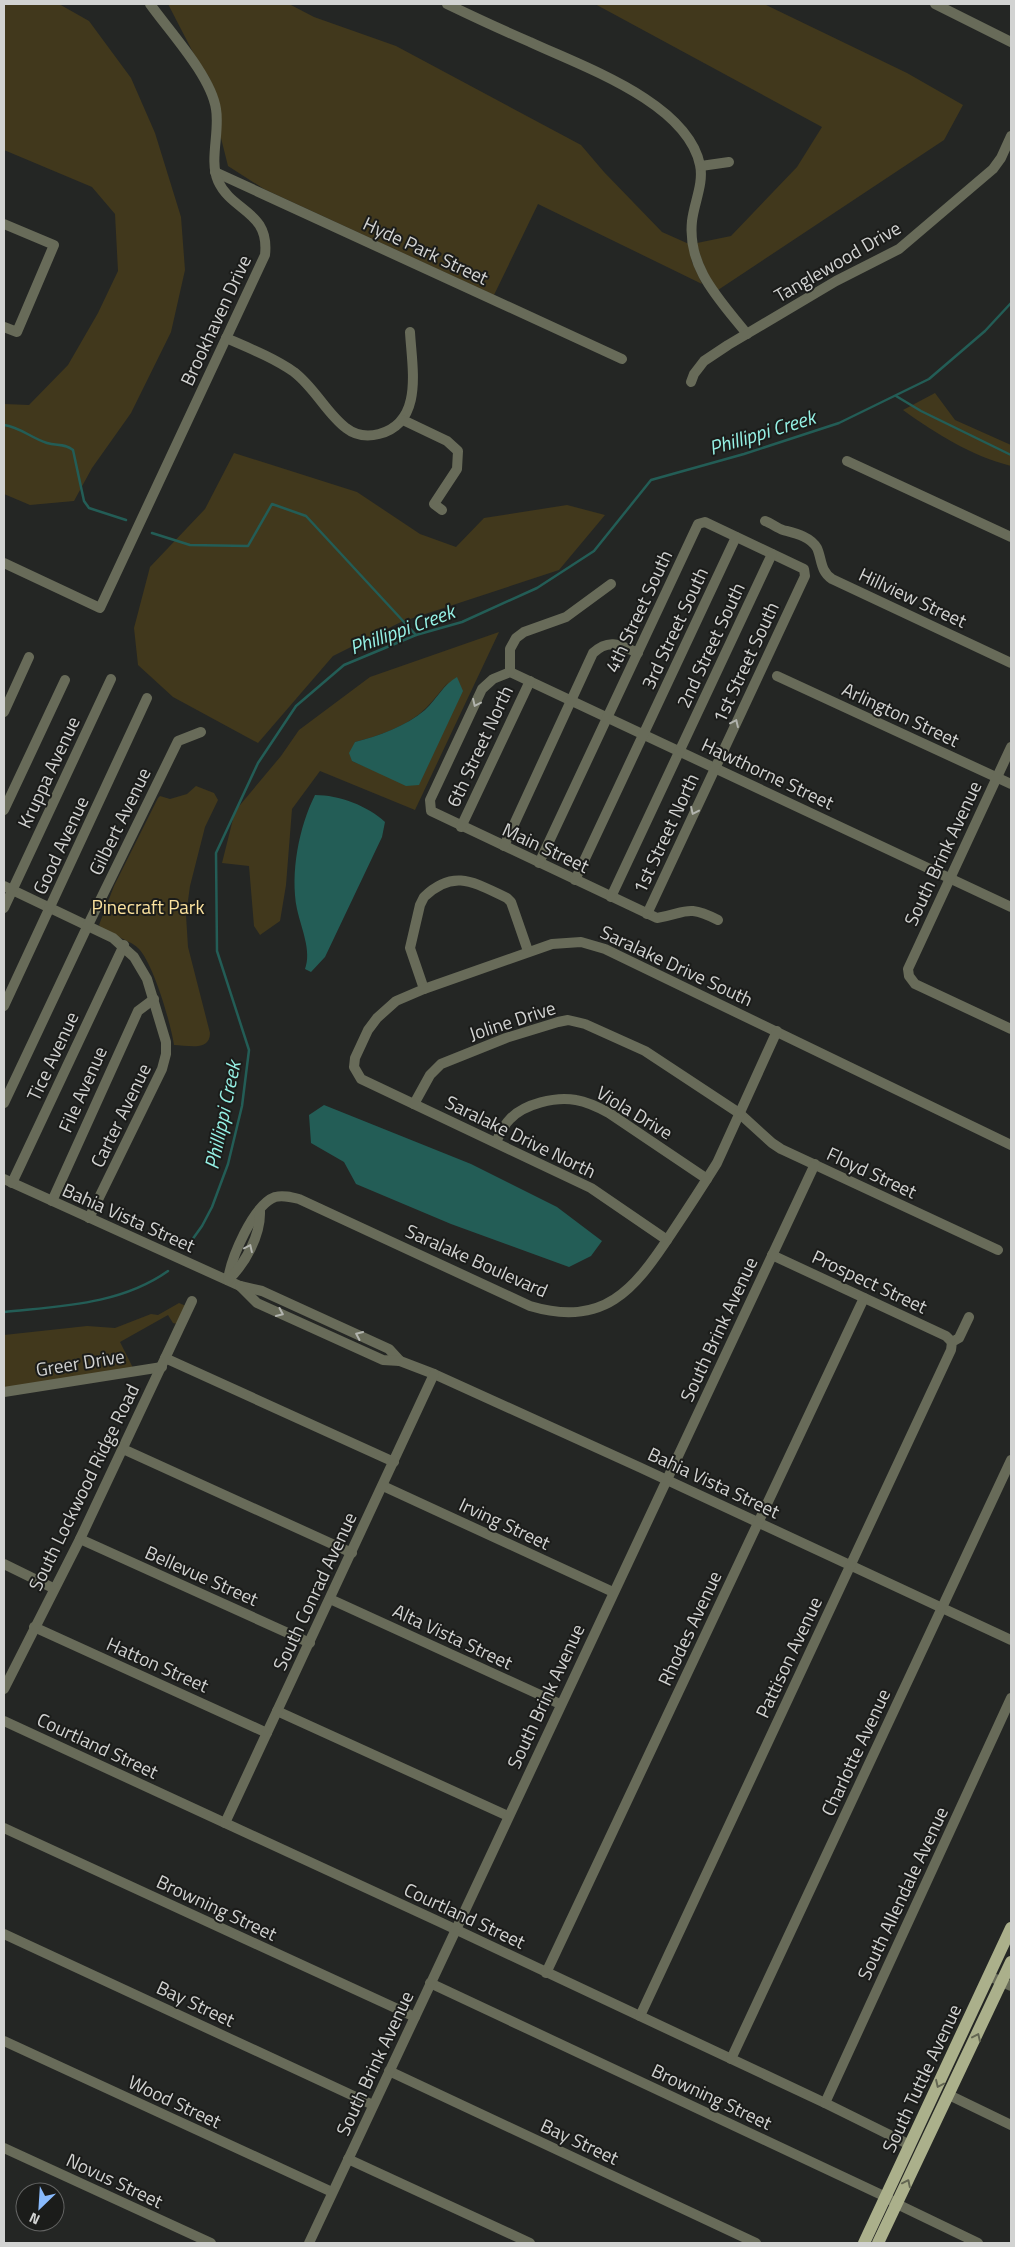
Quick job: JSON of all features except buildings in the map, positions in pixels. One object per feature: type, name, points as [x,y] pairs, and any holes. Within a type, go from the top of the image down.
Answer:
[{"type":"main road","name":"South Tuttle Avenue","points":[[864,2243],[1011,1928]]},
{"type":"main road","name":"South Tuttle Avenue","points":[[878,2243],[949,2095],[1007,1984],[1011,1962]]},
{"type":"street","points":[[150,4],[205,79],[214,99],[217,116],[215,172]]},
{"type":"street","points":[[447,4],[603,74],[638,94],[676,125],[690,141],[701,166],[701,179],[692,223],[696,261],[705,281],[747,334]]},
{"type":"street","points":[[935,4],[1011,42]]},
{"type":"street","name":"Tanglewood Drive","points":[[691,382],[704,361],[836,281],[885,257],[904,245],[993,169],[1001,158],[1011,136]]},
{"type":"street","points":[[701,166],[729,162]]},
{"type":"street","name":"Brookhaven Drive","points":[[4,563],[100,608],[262,261],[266,241],[260,225],[219,184],[215,172]]},
{"type":"street","name":"Hyde Park Street","points":[[215,172],[622,360]]},
{"type":"street","points":[[4,224],[54,245],[17,332],[4,327]]},
{"type":"street","points":[[226,338],[292,371],[313,390],[340,423],[353,432],[368,436],[390,429],[403,420],[410,408],[412,394],[410,332]]},
{"type":"street","points":[[403,420],[447,442],[458,451],[457,469],[434,504],[442,510]]},
{"type":"street","points":[[846,461],[1011,537]]},
{"type":"street","name":"4th Street South","points":[[539,863],[698,524],[702,521],[736,537]]},
{"type":"street","name":"Hillview Street","points":[[765,521],[781,530],[793,532],[808,540],[816,547],[821,565],[832,579],[1011,662]]},
{"type":"street","points":[[736,537],[772,554]]},
{"type":"street","name":"3rd Street South","points":[[575,880],[736,537]]},
{"type":"street","name":"1st Street South","points":[[715,767],[805,572],[804,569],[772,554]]},
{"type":"street","name":"2nd Street South","points":[[611,897],[772,554]]},
{"type":"street","points":[[510,672],[510,649],[516,638],[524,632],[566,617],[611,584]]},
{"type":"street","points":[[504,846],[589,659],[597,649],[605,644],[616,643],[638,653]]},
{"type":"street","points":[[4,712],[29,657]]},
{"type":"street","name":"Hawthorne Street","points":[[510,672],[1011,907]]},
{"type":"street","name":"Main Street","points":[[510,672],[493,679],[482,689],[430,800],[431,811],[461,827],[647,914]]},
{"type":"street","name":"Arlington Street","points":[[777,676],[1011,784]]},
{"type":"street","name":"Kruppa Avenue","points":[[4,908],[8,888],[111,679]]},
{"type":"street","points":[[4,810],[65,680]]},
{"type":"street","name":"6th Street North","points":[[461,827],[530,680]]},
{"type":"street","name":"Good Avenue","points":[[4,1006],[147,698]]},
{"type":"street","name":"Gilbert Avenue","points":[[4,1103],[178,741],[201,732]]},
{"type":"street","name":"South Brink Avenue","points":[[1011,747],[909,964],[908,974],[915,984],[1011,1029]]},
{"type":"street","name":"1st Street North","points":[[647,914],[715,767]]},
{"type":"street","points":[[424,989],[410,943],[424,897],[450,881],[460,879],[471,881],[507,898],[511,902],[528,951]]},
{"type":"street","points":[[8,888],[88,925],[124,945]]},
{"type":"street","points":[[647,914],[657,918],[679,911],[694,911],[718,920]]},
{"type":"street","name":"Saralake Drive South","points":[[355,1072],[355,1058],[368,1030],[377,1018],[396,1002],[424,989],[528,951],[559,942],[581,942],[596,945],[778,1031],[1011,1145]]},
{"type":"street","name":"Carter Avenue","points":[[89,1218],[162,1069],[166,1054],[166,1042],[154,999],[143,970],[124,945]]},
{"type":"street","name":"Tice Avenue","points":[[8,1180],[124,945]]},
{"type":"street","name":"File Avenue","points":[[52,1200],[138,1011],[154,999]]},
{"type":"street","name":"Joline Drive","points":[[414,1104],[430,1075],[448,1060],[506,1038],[568,1020],[584,1024],[645,1051],[739,1113]]},
{"type":"street","name":"Saralake Boulevard","points":[[228,1280],[230,1264],[250,1222],[271,1199],[277,1197],[298,1199],[530,1306],[558,1312],[585,1310],[603,1305],[619,1297],[640,1279],[707,1179],[778,1031]]},
{"type":"street","name":"Saralake Drive North","points":[[355,1072],[361,1079],[591,1188],[667,1240]]},
{"type":"street","name":"Viola Drive","points":[[496,1142],[505,1124],[516,1114],[548,1101],[577,1100],[609,1113],[707,1179]]},
{"type":"street","name":"Floyd Street","points":[[739,1113],[772,1143],[998,1250]]},
{"type":"street","name":"South Brink Avenue","points":[[310,2243],[332,2192],[560,1704],[815,1164]]},
{"type":"street","name":"Bahia Vista Street","points":[[8,1180],[240,1286],[262,1291],[389,1349],[400,1360],[666,1479],[1011,1640]]},
{"type":"street","name":"Prospect Street","points":[[772,1255],[946,1336],[952,1342]]},
{"type":"street","name":"Rhodes Avenue","points":[[546,1973],[864,1298]]},
{"type":"street","name":"South Lockwood Ridge Road","points":[[4,1689],[80,1539],[192,1301]]},
{"type":"street","name":"Pattison Avenue","points":[[640,2016],[951,1350],[952,1342],[959,1338],[970,1316]]},
{"type":"street","points":[[163,1362],[394,1462]]},
{"type":"street","name":"Greer Drive","points":[[4,1392],[163,1362]]},
{"type":"street","name":"South Conrad Avenue","points":[[225,1823],[434,1374]]},
{"type":"street","points":[[123,1449],[352,1552]]},
{"type":"street","name":"Charlotte Avenue","points":[[731,2059],[1011,1460]]},
{"type":"street","name":"Irving Street","points":[[383,1486],[613,1592]]},
{"type":"street","name":"Bellevue Street","points":[[80,1539],[310,1643]]},
{"type":"street","points":[[4,1564],[54,1588]]},
{"type":"street","name":"Alta Vista Street","points":[[330,1599],[560,1704]]},
{"type":"street","name":"Hatton Street","points":[[34,1627],[267,1734]]},
{"type":"street","name":"South Allendale Avenue","points":[[825,2103],[1011,1698]]},
{"type":"street","points":[[278,1711],[508,1816]]},
{"type":"street","name":"Courtland Street","points":[[4,1722],[640,2016],[910,2145]]},
{"type":"street","name":"Browning Street","points":[[4,1828],[415,2017]]},
{"type":"street","name":"Bay Street","points":[[4,1934],[374,2105]]},
{"type":"street","points":[[990,1976],[1007,1984]]},
{"type":"street","name":"Browning Street","points":[[430,1983],[886,2197],[978,2243]]},
{"type":"street","name":"Wood Street","points":[[4,2041],[332,2192]]},
{"type":"street","name":"Bay Street","points":[[389,2071],[756,2243]]},
{"type":"street","points":[[949,2095],[1011,2125]]},
{"type":"street","name":"Novus Street","points":[[4,2148],[211,2243]]},
{"type":"street","points":[[348,2159],[530,2243]]},
{"type":"green space","points":[[4,4],[59,4],[89,21],[131,78],[155,133],[181,217],[185,270],[171,332],[131,413],[92,468],[74,501],[30,505],[4,494],[4,404],[29,405],[68,365],[98,313],[118,271],[115,214],[92,187],[4,150]]},
{"type":"green space","points":[[168,4],[289,4],[314,17],[396,46],[581,145],[604,172],[662,232],[689,244],[692,262],[702,284],[538,204],[494,295],[264,189],[228,166],[221,138],[218,98],[209,77],[198,62]]},
{"type":"green space","points":[[595,4],[764,4],[907,73],[963,105],[944,140],[718,290],[705,268],[697,243],[731,236],[797,167],[822,127]]},
{"type":"green space","points":[[935,393],[955,420],[1011,445],[1011,466],[968,450],[929,428],[903,410]]},
{"type":"green space","points":[[234,453],[357,492],[420,534],[456,547],[484,518],[567,505],[605,515],[559,570],[401,622],[333,656],[258,743],[173,697],[138,665],[134,628],[150,567],[205,509]]},
{"type":"green space","points":[[499,632],[415,810],[320,771],[292,809],[286,885],[280,921],[260,935],[254,926],[249,866],[222,863],[235,811],[281,756],[299,730],[370,677]],"holes":[[[449,681],[380,773],[352,761],[355,742],[374,737],[411,720],[426,708]]]},
{"type":"green space","name":"Pinecraft Park","points":[[196,786],[214,793],[218,800],[205,827],[190,886],[186,915],[188,947],[210,1033],[206,1043],[191,1046],[174,1045],[155,979],[144,955],[134,945],[99,925],[114,886],[158,798],[160,796],[170,799],[187,794]]},
{"type":"green space","points":[[179,1303],[186,1306],[177,1324],[173,1323],[168,1315],[120,1342],[133,1368],[4,1389],[4,1335],[87,1326],[115,1328],[151,1314],[158,1315]]},
{"type":"water","points":[[457,677],[463,691],[419,785],[406,786],[352,761],[349,753],[355,742],[401,726],[418,716]]},
{"type":"water","points":[[315,795],[353,802],[385,822],[382,837],[325,957],[311,972],[305,969],[307,947],[297,909],[295,866],[304,821]]},
{"type":"water","points":[[324,1105],[471,1164],[557,1207],[602,1241],[591,1256],[569,1267],[451,1224],[356,1184],[344,1162],[311,1143],[309,1115]]},
{"type":"waterway","name":"Phillippi Creek","points":[[187,1247],[202,1226],[212,1207],[228,1164],[242,1106],[249,1050],[217,951],[216,853],[258,763],[296,706],[344,665],[416,635],[462,622],[537,588],[594,551],[651,480],[744,454],[839,423],[929,379],[985,331],[1011,303]]},
{"type":"waterway","points":[[896,396],[921,411],[1011,455]]},
{"type":"waterway","points":[[4,425],[47,443],[64,446],[73,450],[84,501],[89,508],[126,520]]},
{"type":"waterway","points":[[152,533],[190,545],[248,546],[272,504],[306,516],[416,635]]},
{"type":"waterway","name":"Phillippi Creek","points":[[4,1312],[68,1305],[110,1297],[130,1291],[168,1271]]}]
